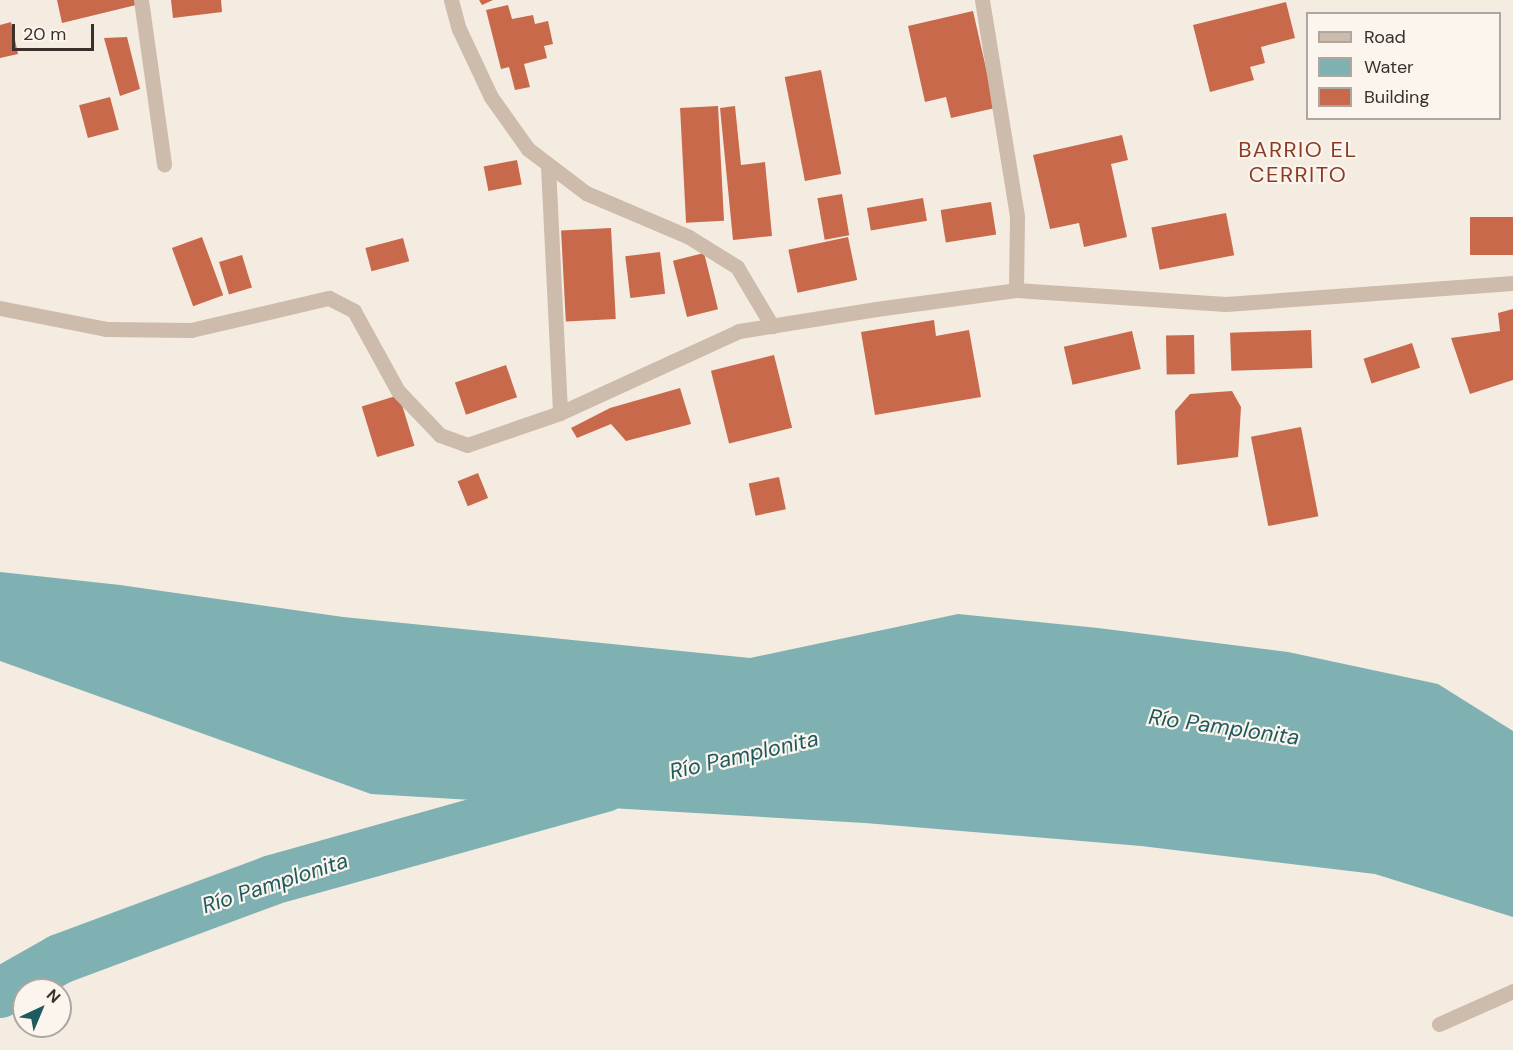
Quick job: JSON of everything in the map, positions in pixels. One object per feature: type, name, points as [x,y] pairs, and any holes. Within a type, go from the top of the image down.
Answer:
[{"type":"street","points":[[141,0],[164,164]]},
{"type":"street","points":[[451,0],[459,29],[491,97],[528,149],[586,193],[689,237],[738,267],[772,326]]},
{"type":"street","points":[[982,0],[1017,217],[1016,290]]},
{"type":"street","points":[[548,166],[560,413]]},
{"type":"street","points":[[0,308],[106,329],[191,330],[329,298],[354,311],[398,391],[440,435],[467,445],[560,413],[740,331],[772,326],[1016,290],[1226,304],[1513,284]]},
{"type":"street","points":[[1439,1024],[1513,991]]},
{"type":"water","points":[[0,572],[120,585],[343,617],[750,658],[958,614],[1098,628],[1288,652],[1438,684],[1513,731],[1513,917],[1375,874],[1141,846],[865,823],[371,794],[0,661]]},
{"type":"building","points":[[57,0],[135,0],[136,5],[62,23]]},
{"type":"building","points":[[171,0],[221,0],[222,12],[173,18]]},
{"type":"building","points":[[479,0],[493,0],[482,5]]},
{"type":"building","points":[[1286,2],[1295,38],[1261,47],[1265,63],[1250,67],[1254,80],[1210,92],[1193,25]]},
{"type":"building","points":[[508,5],[512,19],[533,15],[535,24],[548,21],[553,44],[544,46],[547,58],[524,64],[530,87],[515,90],[509,67],[501,69],[486,10]]},
{"type":"building","points":[[973,11],[995,108],[951,118],[946,97],[925,102],[908,26]]},
{"type":"building","points":[[11,22],[18,54],[0,58],[0,25]]},
{"type":"building","points":[[127,37],[140,89],[120,96],[104,38]]},
{"type":"building","points":[[821,70],[841,174],[805,181],[785,77]]},
{"type":"building","points":[[110,97],[119,130],[88,138],[79,105]]},
{"type":"building","points":[[718,106],[724,221],[686,223],[680,108]]},
{"type":"building","points":[[735,106],[741,165],[765,162],[772,236],[733,240],[720,108]]},
{"type":"building","points":[[1122,135],[1128,160],[1111,164],[1127,237],[1084,247],[1079,223],[1050,229],[1033,155]]},
{"type":"building","points":[[517,160],[522,185],[488,191],[484,166]]},
{"type":"building","points":[[842,194],[849,235],[825,240],[817,198]]},
{"type":"building","points":[[923,198],[927,221],[871,231],[867,208]]},
{"type":"building","points":[[991,202],[996,235],[946,243],[941,210]]},
{"type":"building","points":[[1226,213],[1234,255],[1160,270],[1151,228]]},
{"type":"building","points":[[1470,217],[1513,217],[1513,255],[1470,255]]},
{"type":"building","points":[[611,228],[616,319],[566,321],[561,231]]},
{"type":"building","points":[[202,237],[223,295],[193,306],[172,248]]},
{"type":"building","points":[[848,237],[857,280],[797,293],[788,250]]},
{"type":"building","points":[[403,238],[409,261],[372,271],[365,248]]},
{"type":"building","points":[[660,252],[665,294],[630,298],[625,256]]},
{"type":"building","points":[[704,253],[718,309],[687,317],[673,261]]},
{"type":"building","points":[[242,255],[252,288],[229,295],[219,262]]},
{"type":"building","points":[[1513,309],[1513,380],[1470,394],[1451,338],[1500,331],[1498,313]]},
{"type":"building","points":[[934,320],[936,336],[969,330],[981,397],[875,415],[861,332]]},
{"type":"building","points":[[1311,330],[1312,368],[1231,371],[1230,333]]},
{"type":"building","points":[[1132,331],[1141,369],[1073,385],[1064,347]]},
{"type":"building","points":[[1166,335],[1194,335],[1195,374],[1167,374]]},
{"type":"building","points":[[1412,343],[1420,368],[1372,383],[1363,359]]},
{"type":"building","points":[[774,355],[792,428],[729,443],[711,371]]},
{"type":"building","points":[[506,365],[517,397],[466,415],[455,383]]},
{"type":"building","points":[[680,388],[691,424],[626,441],[611,424],[577,438],[571,428],[610,408]]},
{"type":"building","points":[[1232,391],[1241,407],[1238,457],[1177,465],[1175,411],[1190,394]]},
{"type":"building","points":[[399,395],[414,446],[377,457],[362,406]]},
{"type":"building","points":[[1301,427],[1318,516],[1268,526],[1251,437]]},
{"type":"building","points":[[478,473],[488,498],[468,506],[458,481]]},
{"type":"building","points":[[779,477],[786,509],[756,516],[749,483]]},
{"type":"waterway","name":"Río Pamplonita","points":[[0,993],[60,959],[272,880],[604,787]]},
{"type":"district","name":"BARRIO EL CERRITO","points":[[1298,162]]}]
